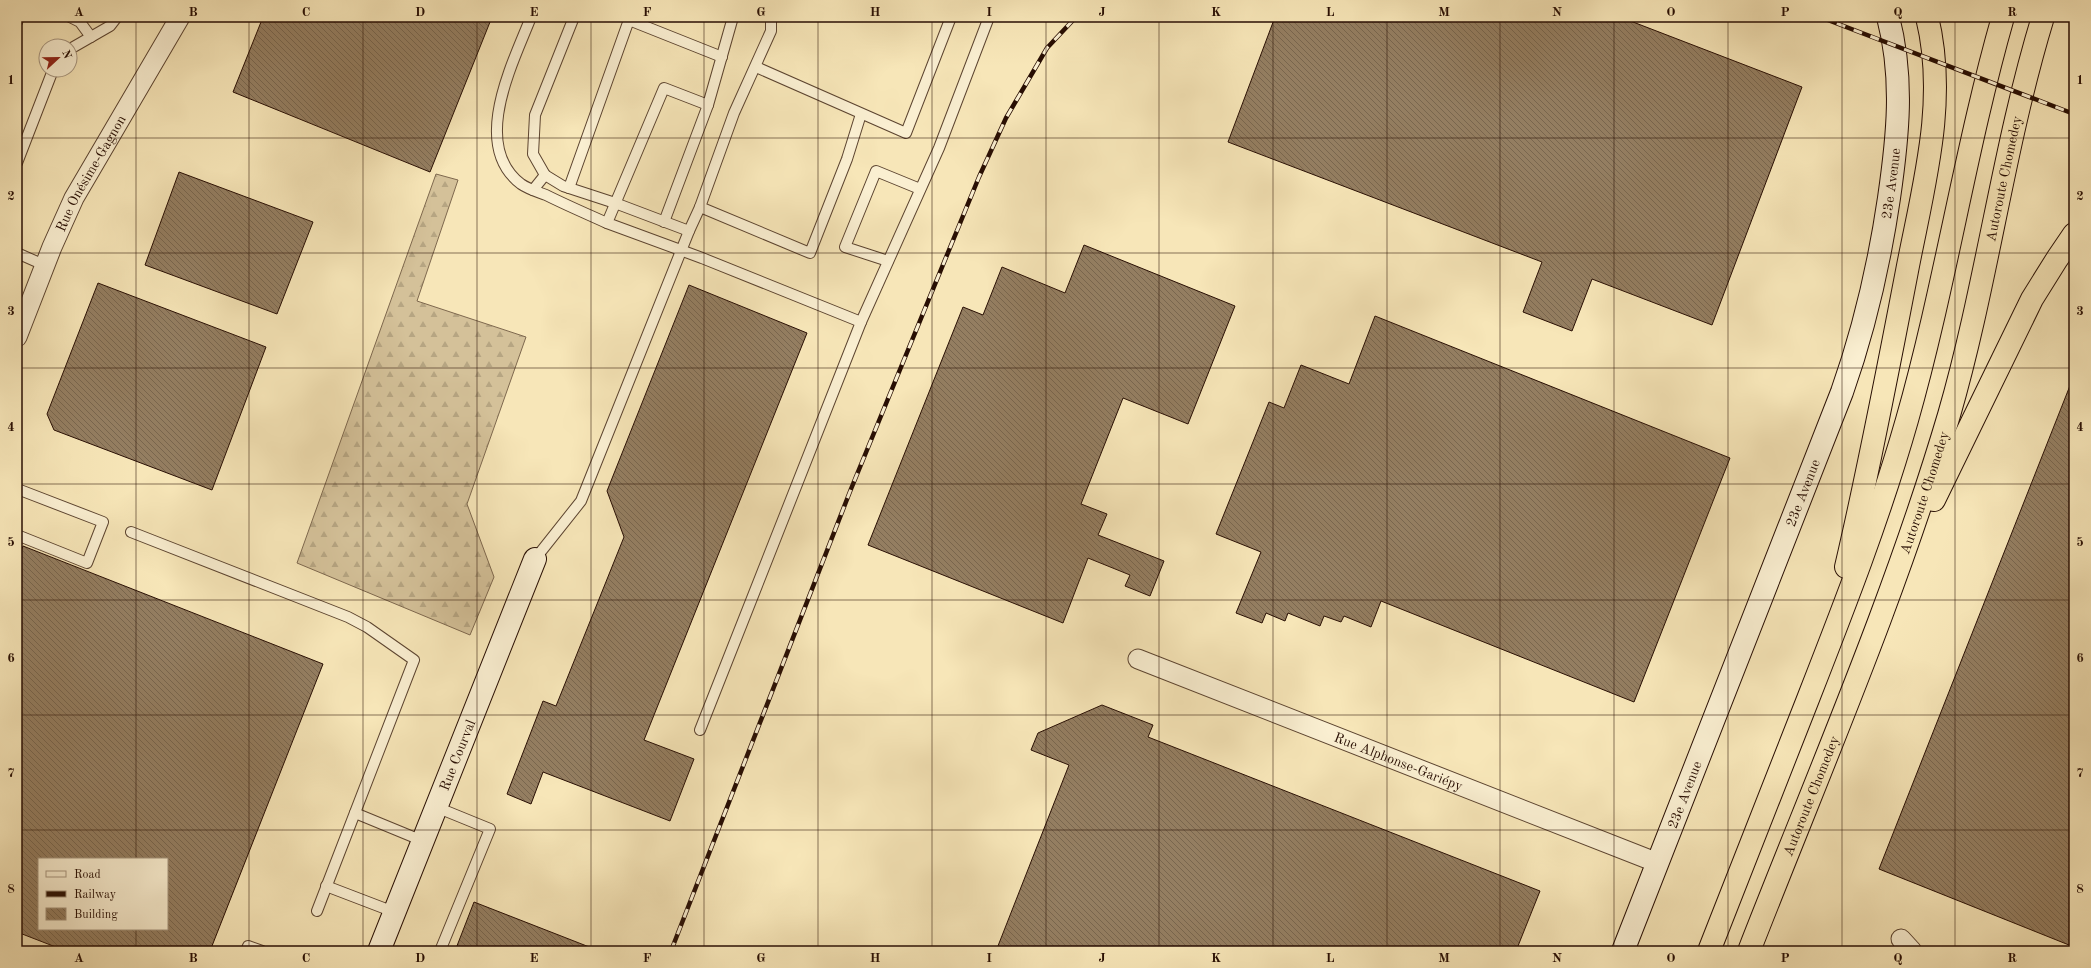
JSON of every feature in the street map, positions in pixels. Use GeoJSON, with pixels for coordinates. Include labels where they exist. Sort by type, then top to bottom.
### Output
{"type":"FeatureCollection","features":[{"type":"Feature","properties":{"kind":"highway"},"geometry":{"type":"LineString","coordinates":[[1826,654],[1885,386],[1932,137],[1936,80],[1934,50],[1927,17]]}},
{"type":"Feature","properties":{"kind":"highway"},"geometry":{"type":"LineString","coordinates":[[1709,951],[1826,654],[1869,537],[1907,421],[1942,284],[1978,107],[2003,17]]}},
{"type":"Feature","properties":{"kind":"highway","name":"Autoroute Chomedey"},"geometry":{"type":"LineString","coordinates":[[1749,951],[1890,591],[1925,494],[1960,374],[1978,299],[2012,137],[2043,17]]}},
{"type":"Feature","properties":{"kind":"highway"},"geometry":{"type":"LineString","coordinates":[[1890,591],[2032,300],[2056,259],[2074,234]]}},
{"type":"Feature","properties":{"kind":"street","name":"Rue Onésime-Gagnon"},"geometry":{"type":"LineString","coordinates":[[17,337],[44,265],[80,186],[180,17]]}},
{"type":"Feature","properties":{"kind":"street","name":"23e Avenue"},"geometry":{"type":"LineString","coordinates":[[1623,951],[1842,392],[1869,308],[1886,216],[1898,125],[1898,76],[1895,45],[1888,17]]}},
{"type":"Feature","properties":{"kind":"street","name":"Rue Courval"},"geometry":{"type":"LineString","coordinates":[[379,951],[535,559]]}},
{"type":"Feature","properties":{"kind":"street","name":"Rue Alphonse-Gariépy"},"geometry":{"type":"LineString","coordinates":[[1138,659],[1658,864]]}},
{"type":"Feature","properties":{"kind":"lane"},"geometry":{"type":"LineString","coordinates":[[17,22],[19,17]]}},
{"type":"Feature","properties":{"kind":"lane"},"geometry":{"type":"LineString","coordinates":[[70,17],[80,22],[91,37]]}},
{"type":"Feature","properties":{"kind":"lane"},"geometry":{"type":"LineString","coordinates":[[78,44],[110,26],[117,17]]}},
{"type":"Feature","properties":{"kind":"lane"},"geometry":{"type":"LineString","coordinates":[[531,17],[501,93],[496,121],[499,149],[506,169],[522,184],[607,223],[681,250],[861,322]]}},
{"type":"Feature","properties":{"kind":"lane"},"geometry":{"type":"LineString","coordinates":[[574,17],[535,115],[533,154],[545,174],[569,188],[615,203],[689,231]]}},
{"type":"Feature","properties":{"kind":"lane"},"geometry":{"type":"LineString","coordinates":[[664,222],[708,105],[733,17]]}},
{"type":"Feature","properties":{"kind":"lane"},"geometry":{"type":"LineString","coordinates":[[535,559],[581,501],[681,250],[700,207],[734,112],[756,67],[771,31],[771,17]]}},
{"type":"Feature","properties":{"kind":"lane"},"geometry":{"type":"LineString","coordinates":[[756,67],[906,133],[951,17]]}},
{"type":"Feature","properties":{"kind":"lane"},"geometry":{"type":"LineString","coordinates":[[700,730],[861,322],[939,148],[989,17]]}},
{"type":"Feature","properties":{"kind":"lane"},"geometry":{"type":"LineString","coordinates":[[569,188],[630,18],[722,57]]}},
{"type":"Feature","properties":{"kind":"lane"},"geometry":{"type":"LineString","coordinates":[[17,163],[50,78]]}},
{"type":"Feature","properties":{"kind":"lane"},"geometry":{"type":"LineString","coordinates":[[607,223],[664,88],[708,105]]}},
{"type":"Feature","properties":{"kind":"lane"},"geometry":{"type":"LineString","coordinates":[[700,207],[810,252],[847,160],[861,114]]}},
{"type":"Feature","properties":{"kind":"lane"},"geometry":{"type":"LineString","coordinates":[[888,261],[845,247],[876,171],[920,189]]}},
{"type":"Feature","properties":{"kind":"lane"},"geometry":{"type":"LineString","coordinates":[[533,190],[545,174]]}},
{"type":"Feature","properties":{"kind":"lane"},"geometry":{"type":"LineString","coordinates":[[17,254],[44,265]]}},
{"type":"Feature","properties":{"kind":"lane"},"geometry":{"type":"LineString","coordinates":[[17,535],[87,563],[103,522],[18,492]]}},
{"type":"Feature","properties":{"kind":"lane"},"geometry":{"type":"LineString","coordinates":[[131,532],[348,617],[367,627],[414,660],[316,911]]}},
{"type":"Feature","properties":{"kind":"lane"},"geometry":{"type":"LineString","coordinates":[[436,807],[490,829],[440,951]]}},
{"type":"Feature","properties":{"kind":"lane"},"geometry":{"type":"LineString","coordinates":[[355,813],[423,841]]}},
{"type":"Feature","properties":{"kind":"lane"},"geometry":{"type":"LineString","coordinates":[[326,886],[394,912]]}},
{"type":"Feature","properties":{"kind":"lane"},"geometry":{"type":"LineString","coordinates":[[246,951],[248,946],[262,951]]}},
{"type":"Feature","properties":{"kind":"green space"},"geometry":{"type":"Polygon","coordinates":[[[436,174],[458,180],[417,301],[526,337],[467,504],[494,577],[470,635],[297,563],[436,174]]]}},
{"type":"Feature","properties":{"kind":"building"},"geometry":{"type":"Polygon","coordinates":[[[263,17],[492,17],[430,172],[233,92],[263,17]]]}},
{"type":"Feature","properties":{"kind":"building"},"geometry":{"type":"Polygon","coordinates":[[[1275,17],[1620,17],[1802,87],[1712,325],[1592,279],[1572,331],[1523,312],[1542,262],[1228,142],[1275,17]]]}},
{"type":"Feature","properties":{"kind":"building"},"geometry":{"type":"Polygon","coordinates":[[[179,172],[313,222],[277,314],[145,265],[179,172]]]}},
{"type":"Feature","properties":{"kind":"building"},"geometry":{"type":"Polygon","coordinates":[[[1084,245],[1235,306],[1188,424],[1123,398],[1081,504],[1107,514],[1098,535],[1164,561],[1150,596],[1125,586],[1130,575],[1088,558],[1063,623],[868,545],[963,307],[983,315],[1002,267],[1065,293],[1084,245]]]}},
{"type":"Feature","properties":{"kind":"building"},"geometry":{"type":"Polygon","coordinates":[[[98,283],[266,347],[212,490],[54,430],[47,414],[98,283]]]}},
{"type":"Feature","properties":{"kind":"building"},"geometry":{"type":"Polygon","coordinates":[[[689,285],[807,333],[644,740],[694,759],[670,821],[543,772],[531,804],[507,794],[543,701],[556,706],[624,537],[607,491],[689,285]]]}},
{"type":"Feature","properties":{"kind":"building"},"geometry":{"type":"Polygon","coordinates":[[[1375,316],[1730,458],[1634,702],[1381,601],[1371,627],[1344,616],[1341,622],[1324,616],[1320,626],[1288,613],[1285,621],[1266,613],[1262,623],[1236,613],[1261,552],[1216,534],[1269,402],[1284,408],[1301,365],[1349,384],[1375,316]]]}},
{"type":"Feature","properties":{"kind":"building"},"geometry":{"type":"Polygon","coordinates":[[[2074,378],[2074,947],[1879,869],[2074,378]]]}},
{"type":"Feature","properties":{"kind":"building"},"geometry":{"type":"Polygon","coordinates":[[[23,546],[323,664],[210,951],[66,951],[17,932],[17,562],[23,546]]]}},
{"type":"Feature","properties":{"kind":"building"},"geometry":{"type":"Polygon","coordinates":[[[1102,705],[1153,725],[1148,737],[1540,891],[1516,951],[996,951],[1069,765],[1031,750],[1038,733],[1102,705]]]}},
{"type":"Feature","properties":{"kind":"building"},"geometry":{"type":"Polygon","coordinates":[[[474,902],[597,950],[597,951],[455,951],[474,902]]]}},
{"type":"Feature","properties":{"kind":"railway"},"geometry":{"type":"LineString","coordinates":[[671,951],[851,489],[979,177],[1006,118],[1047,48],[1076,17]]}},
{"type":"Feature","properties":{"kind":"railway"},"geometry":{"type":"LineString","coordinates":[[1820,17],[2074,114]]}}]}
